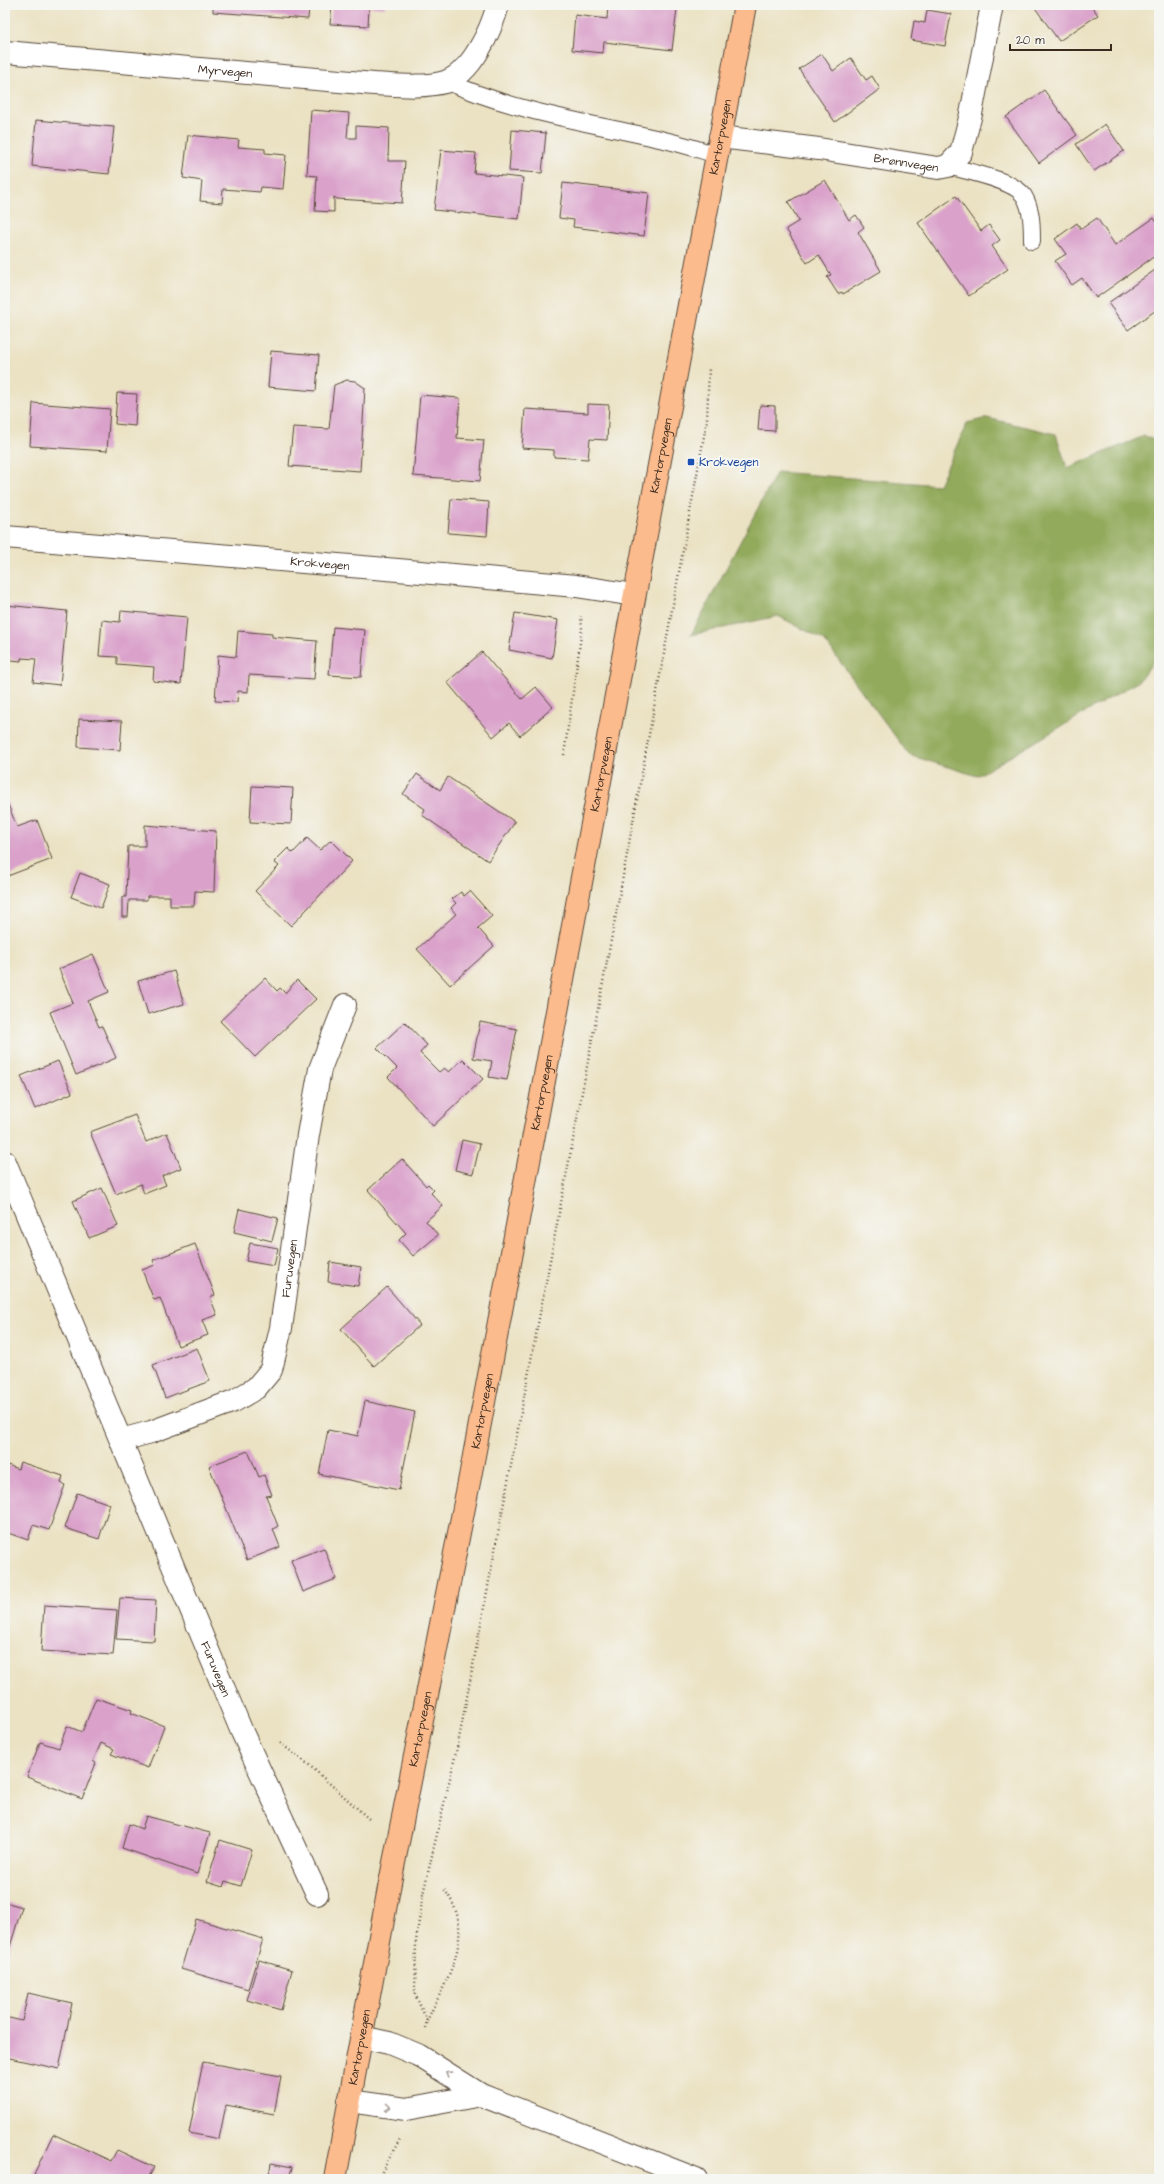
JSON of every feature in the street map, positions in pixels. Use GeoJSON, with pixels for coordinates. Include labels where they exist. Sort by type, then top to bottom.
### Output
{"type":"FeatureCollection","features":[{"type":"Feature","properties":{"kind":"main road","name":"Kårtorpvegen"},"geometry":{"type":"LineString","coordinates":[[335,2179],[361,2037],[472,1469],[745,5]]}},
{"type":"Feature","properties":{"kind":"street"},"geometry":{"type":"LineString","coordinates":[[446,81],[460,72],[472,60],[492,24],[498,5]]}},
{"type":"Feature","properties":{"kind":"street","name":"Brønnvegen"},"geometry":{"type":"LineString","coordinates":[[719,146],[819,149],[938,168],[948,166],[961,152],[971,114],[992,5]]}},
{"type":"Feature","properties":{"kind":"street","name":"Myrvegen"},"geometry":{"type":"LineString","coordinates":[[5,52],[374,84],[428,85],[446,81]]}},
{"type":"Feature","properties":{"kind":"street","name":"Krokvegen"},"geometry":{"type":"LineString","coordinates":[[5,537],[576,586],[634,595]]}},
{"type":"Feature","properties":{"kind":"street","name":"Furuvegen"},"geometry":{"type":"LineString","coordinates":[[121,1440],[151,1432],[234,1401],[256,1388],[271,1370],[281,1328],[308,1135],[320,1069],[345,1005]]}},
{"type":"Feature","properties":{"kind":"street","name":"Furuvegen"},"geometry":{"type":"LineString","coordinates":[[5,1162],[242,1732],[317,1894]]}},
{"type":"Feature","properties":{"kind":"street"},"geometry":{"type":"LineString","coordinates":[[361,2037],[389,2043],[418,2055],[481,2096],[696,2179]]}},
{"type":"Feature","properties":{"kind":"street"},"geometry":{"type":"LineString","coordinates":[[349,2101],[406,2109],[481,2096]]}},
{"type":"Feature","properties":{"kind":"lane"},"geometry":{"type":"LineString","coordinates":[[446,81],[472,92],[542,113],[666,140],[719,146]]}},
{"type":"Feature","properties":{"kind":"lane"},"geometry":{"type":"LineString","coordinates":[[948,166],[992,179],[1020,192],[1028,204],[1032,241]]}},
{"type":"Feature","properties":{"kind":"path"},"geometry":{"type":"LineString","coordinates":[[427,2021],[415,1994],[416,1941],[423,1894],[458,1744],[616,914],[707,420],[709,365]]}},
{"type":"Feature","properties":{"kind":"path"},"geometry":{"type":"LineString","coordinates":[[564,755],[582,629],[582,617],[577,611]]}},
{"type":"Feature","properties":{"kind":"path"},"geometry":{"type":"LineString","coordinates":[[242,1732],[254,1732],[267,1736],[287,1746],[368,1819]]}},
{"type":"Feature","properties":{"kind":"path"},"geometry":{"type":"LineString","coordinates":[[423,2032],[457,1956],[461,1941],[455,1908],[443,1888]]}},
{"type":"Feature","properties":{"kind":"path"},"geometry":{"type":"LineString","coordinates":[[378,2179],[400,2137],[402,2130]]}},
{"type":"Feature","properties":{"kind":"green space"},"geometry":{"type":"Polygon","coordinates":[[[987,418],[1056,434],[1067,468],[1144,436],[1159,442],[1159,654],[1139,681],[977,776],[909,755],[824,640],[778,616],[691,635],[777,472],[939,485],[967,423],[987,418]]]}},
{"type":"Feature","properties":{"kind":"building"},"geometry":{"type":"Polygon","coordinates":[[[213,5],[309,5],[308,19],[213,12],[213,5]]]}},
{"type":"Feature","properties":{"kind":"building"},"geometry":{"type":"Polygon","coordinates":[[[332,5],[385,5],[385,8],[369,7],[368,26],[330,24],[332,5]]]}},
{"type":"Feature","properties":{"kind":"building"},"geometry":{"type":"Polygon","coordinates":[[[608,5],[641,5],[677,9],[672,50],[604,42],[603,53],[572,50],[575,15],[607,19],[608,5]]]}},
{"type":"Feature","properties":{"kind":"building"},"geometry":{"type":"Polygon","coordinates":[[[1033,5],[1091,5],[1098,15],[1059,41],[1033,5]]]}},
{"type":"Feature","properties":{"kind":"building"},"geometry":{"type":"Polygon","coordinates":[[[927,10],[951,14],[945,46],[911,40],[914,21],[925,23],[927,10]]]}},
{"type":"Feature","properties":{"kind":"building"},"geometry":{"type":"Polygon","coordinates":[[[822,54],[833,71],[851,58],[866,80],[872,76],[880,89],[835,122],[799,69],[822,54]]]}},
{"type":"Feature","properties":{"kind":"building"},"geometry":{"type":"Polygon","coordinates":[[[1044,90],[1077,135],[1039,163],[1006,117],[1044,90]]]}},
{"type":"Feature","properties":{"kind":"building"},"geometry":{"type":"Polygon","coordinates":[[[311,110],[349,113],[347,138],[356,138],[356,126],[389,128],[388,161],[405,161],[402,203],[337,199],[334,197],[334,212],[315,211],[317,176],[307,175],[311,110]]]}},
{"type":"Feature","properties":{"kind":"building"},"geometry":{"type":"Polygon","coordinates":[[[36,120],[114,127],[109,174],[32,166],[36,120]]]}},
{"type":"Feature","properties":{"kind":"building"},"geometry":{"type":"Polygon","coordinates":[[[1105,124],[1124,151],[1094,171],[1076,144],[1105,124]]]}},
{"type":"Feature","properties":{"kind":"building"},"geometry":{"type":"Polygon","coordinates":[[[512,130],[546,133],[542,173],[509,171],[512,130]]]}},
{"type":"Feature","properties":{"kind":"building"},"geometry":{"type":"Polygon","coordinates":[[[188,135],[239,140],[238,147],[265,149],[265,153],[286,155],[283,189],[261,187],[260,192],[223,189],[222,203],[200,201],[202,181],[183,178],[188,135]]]}},
{"type":"Feature","properties":{"kind":"building"},"geometry":{"type":"Polygon","coordinates":[[[441,150],[476,153],[474,173],[523,178],[519,219],[434,210],[441,150]]]}},
{"type":"Feature","properties":{"kind":"building"},"geometry":{"type":"Polygon","coordinates":[[[825,180],[849,220],[856,215],[864,227],[858,232],[881,271],[843,294],[842,292],[838,294],[827,277],[831,275],[819,255],[807,263],[786,229],[799,221],[788,202],[825,180]]]}},
{"type":"Feature","properties":{"kind":"building"},"geometry":{"type":"Polygon","coordinates":[[[563,183],[649,193],[644,236],[573,227],[574,220],[559,218],[563,183]]]}},
{"type":"Feature","properties":{"kind":"building"},"geometry":{"type":"Polygon","coordinates":[[[956,196],[981,231],[989,225],[1000,240],[992,246],[1008,269],[969,296],[918,223],[956,196]]]}},
{"type":"Feature","properties":{"kind":"building"},"geometry":{"type":"Polygon","coordinates":[[[1097,218],[1115,245],[1154,218],[1159,226],[1159,253],[1096,298],[1082,278],[1072,285],[1055,261],[1066,254],[1055,239],[1077,223],[1081,229],[1097,218]]]}},
{"type":"Feature","properties":{"kind":"building"},"geometry":{"type":"Polygon","coordinates":[[[1155,270],[1159,276],[1159,291],[1154,295],[1159,302],[1159,308],[1128,330],[1108,303],[1155,270]]]}},
{"type":"Feature","properties":{"kind":"building"},"geometry":{"type":"Polygon","coordinates":[[[271,351],[319,355],[316,391],[268,387],[271,351]]]}},
{"type":"Feature","properties":{"kind":"building"},"geometry":{"type":"Polygon","coordinates":[[[347,380],[355,381],[365,388],[360,471],[289,466],[293,427],[329,429],[334,385],[347,380]]]}},
{"type":"Feature","properties":{"kind":"building"},"geometry":{"type":"Polygon","coordinates":[[[117,393],[137,394],[135,426],[115,424],[117,393]]]}},
{"type":"Feature","properties":{"kind":"building"},"geometry":{"type":"Polygon","coordinates":[[[420,395],[460,398],[457,438],[484,440],[480,481],[413,476],[420,395]]]}},
{"type":"Feature","properties":{"kind":"building"},"geometry":{"type":"Polygon","coordinates":[[[33,403],[110,409],[107,451],[30,446],[33,403]]]}},
{"type":"Feature","properties":{"kind":"building"},"geometry":{"type":"Polygon","coordinates":[[[588,404],[609,405],[607,440],[590,439],[588,459],[554,457],[554,450],[522,448],[525,409],[588,413],[588,404]]]}},
{"type":"Feature","properties":{"kind":"building"},"geometry":{"type":"Polygon","coordinates":[[[760,405],[775,406],[775,431],[758,430],[760,405]]]}},
{"type":"Feature","properties":{"kind":"building"},"geometry":{"type":"Polygon","coordinates":[[[451,499],[489,502],[487,536],[448,533],[451,499]]]}},
{"type":"Feature","properties":{"kind":"building"},"geometry":{"type":"Polygon","coordinates":[[[5,605],[67,611],[60,685],[33,682],[36,659],[21,658],[21,661],[11,660],[11,657],[5,657],[5,605]]]}},
{"type":"Feature","properties":{"kind":"building"},"geometry":{"type":"Polygon","coordinates":[[[121,611],[187,617],[181,684],[153,681],[154,667],[117,664],[117,657],[99,656],[102,620],[120,622],[121,611]]]}},
{"type":"Feature","properties":{"kind":"building"},"geometry":{"type":"Polygon","coordinates":[[[515,613],[558,620],[552,658],[509,650],[515,613]]]}},
{"type":"Feature","properties":{"kind":"building"},"geometry":{"type":"Polygon","coordinates":[[[333,627],[365,630],[361,677],[329,675],[333,627]]]}},
{"type":"Feature","properties":{"kind":"building"},"geometry":{"type":"Polygon","coordinates":[[[238,631],[272,634],[272,637],[317,641],[314,679],[249,675],[248,692],[238,691],[237,702],[215,701],[218,655],[236,657],[238,631]]]}},
{"type":"Feature","properties":{"kind":"building"},"geometry":{"type":"Polygon","coordinates":[[[482,652],[522,699],[536,687],[553,707],[520,736],[509,723],[493,737],[447,682],[482,652]]]}},
{"type":"Feature","properties":{"kind":"building"},"geometry":{"type":"Polygon","coordinates":[[[79,719],[122,721],[120,750],[78,747],[79,719]]]}},
{"type":"Feature","properties":{"kind":"building"},"geometry":{"type":"Polygon","coordinates":[[[417,774],[440,790],[448,777],[515,822],[488,861],[422,815],[425,809],[403,794],[417,774]]]}},
{"type":"Feature","properties":{"kind":"building"},"geometry":{"type":"Polygon","coordinates":[[[252,786],[293,788],[291,824],[250,822],[252,786]]]}},
{"type":"Feature","properties":{"kind":"building"},"geometry":{"type":"Polygon","coordinates":[[[5,797],[17,827],[37,820],[52,859],[5,877],[5,797]]]}},
{"type":"Feature","properties":{"kind":"building"},"geometry":{"type":"Polygon","coordinates":[[[145,825],[216,831],[214,892],[195,891],[194,906],[170,906],[170,896],[147,896],[147,900],[129,900],[128,917],[122,917],[122,897],[126,897],[128,846],[145,846],[145,825]]]}},
{"type":"Feature","properties":{"kind":"building"},"geometry":{"type":"Polygon","coordinates":[[[307,838],[320,850],[331,840],[352,861],[291,926],[255,891],[279,866],[274,862],[288,848],[293,853],[307,838]]]}},
{"type":"Feature","properties":{"kind":"building"},"geometry":{"type":"Polygon","coordinates":[[[80,873],[110,884],[101,908],[71,897],[80,873]]]}},
{"type":"Feature","properties":{"kind":"building"},"geometry":{"type":"Polygon","coordinates":[[[470,891],[492,916],[478,928],[494,946],[450,985],[417,949],[456,914],[451,908],[456,903],[452,899],[461,892],[464,896],[470,891]]]}},
{"type":"Feature","properties":{"kind":"building"},"geometry":{"type":"Polygon","coordinates":[[[93,954],[109,992],[88,1001],[99,1027],[102,1026],[116,1058],[76,1075],[50,1012],[73,1003],[59,969],[93,954]]]}},
{"type":"Feature","properties":{"kind":"building"},"geometry":{"type":"Polygon","coordinates":[[[174,971],[184,1004],[148,1014],[138,981],[174,971]]]}},
{"type":"Feature","properties":{"kind":"building"},"geometry":{"type":"Polygon","coordinates":[[[265,978],[277,991],[280,988],[285,993],[297,980],[316,999],[255,1057],[220,1021],[265,978]]]}},
{"type":"Feature","properties":{"kind":"building"},"geometry":{"type":"Polygon","coordinates":[[[405,1022],[427,1045],[420,1053],[439,1072],[444,1068],[449,1072],[463,1059],[483,1079],[433,1126],[388,1077],[397,1068],[377,1048],[405,1022]]]}},
{"type":"Feature","properties":{"kind":"building"},"geometry":{"type":"Polygon","coordinates":[[[480,1022],[517,1029],[507,1080],[489,1077],[492,1061],[473,1058],[480,1022]]]}},
{"type":"Feature","properties":{"kind":"building"},"geometry":{"type":"Polygon","coordinates":[[[58,1061],[72,1093],[35,1109],[21,1076],[58,1061]]]}},
{"type":"Feature","properties":{"kind":"building"},"geometry":{"type":"Polygon","coordinates":[[[135,1115],[146,1142],[167,1133],[181,1168],[162,1176],[166,1185],[144,1194],[141,1184],[116,1194],[90,1132],[135,1115]]]}},
{"type":"Feature","properties":{"kind":"building"},"geometry":{"type":"Polygon","coordinates":[[[462,1140],[480,1144],[473,1174],[455,1170],[462,1140]]]}},
{"type":"Feature","properties":{"kind":"building"},"geometry":{"type":"Polygon","coordinates":[[[402,1159],[426,1186],[428,1184],[434,1190],[431,1193],[443,1206],[426,1221],[438,1235],[413,1256],[399,1240],[406,1233],[368,1190],[402,1159]]]}},
{"type":"Feature","properties":{"kind":"building"},"geometry":{"type":"Polygon","coordinates":[[[102,1188],[118,1226],[89,1238],[73,1201],[102,1188]]]}},
{"type":"Feature","properties":{"kind":"building"},"geometry":{"type":"Polygon","coordinates":[[[239,1209],[278,1218],[272,1241],[234,1232],[239,1209]]]}},
{"type":"Feature","properties":{"kind":"building"},"geometry":{"type":"Polygon","coordinates":[[[250,1243],[278,1248],[274,1266],[246,1261],[250,1243]]]}},
{"type":"Feature","properties":{"kind":"building"},"geometry":{"type":"Polygon","coordinates":[[[195,1244],[215,1295],[210,1297],[217,1315],[202,1320],[208,1335],[178,1346],[160,1298],[154,1300],[142,1270],[155,1265],[153,1260],[195,1244]]]}},
{"type":"Feature","properties":{"kind":"building"},"geometry":{"type":"Polygon","coordinates":[[[330,1262],[361,1267],[358,1286],[328,1282],[330,1262]]]}},
{"type":"Feature","properties":{"kind":"building"},"geometry":{"type":"Polygon","coordinates":[[[387,1287],[420,1325],[374,1366],[341,1329],[387,1287]]]}},
{"type":"Feature","properties":{"kind":"building"},"geometry":{"type":"Polygon","coordinates":[[[197,1348],[210,1381],[165,1398],[153,1365],[197,1348]]]}},
{"type":"Feature","properties":{"kind":"building"},"geometry":{"type":"Polygon","coordinates":[[[365,1401],[415,1412],[399,1490],[319,1474],[328,1430],[358,1436],[365,1401]]]}},
{"type":"Feature","properties":{"kind":"building"},"geometry":{"type":"Polygon","coordinates":[[[248,1451],[259,1477],[264,1475],[272,1495],[266,1496],[278,1526],[273,1529],[280,1547],[247,1560],[209,1466],[248,1451]]]}},
{"type":"Feature","properties":{"kind":"building"},"geometry":{"type":"Polygon","coordinates":[[[20,1462],[63,1476],[61,1483],[65,1485],[49,1530],[33,1525],[28,1540],[5,1532],[5,1464],[18,1469],[20,1462]]]}},
{"type":"Feature","properties":{"kind":"building"},"geometry":{"type":"Polygon","coordinates":[[[77,1493],[110,1504],[99,1539],[65,1528],[77,1493]]]}},
{"type":"Feature","properties":{"kind":"building"},"geometry":{"type":"Polygon","coordinates":[[[324,1548],[336,1579],[303,1592],[291,1560],[324,1548]]]}},
{"type":"Feature","properties":{"kind":"building"},"geometry":{"type":"Polygon","coordinates":[[[120,1598],[156,1600],[154,1641],[116,1639],[120,1598]]]}},
{"type":"Feature","properties":{"kind":"building"},"geometry":{"type":"Polygon","coordinates":[[[44,1605],[117,1610],[113,1655],[41,1651],[44,1605]]]}},
{"type":"Feature","properties":{"kind":"building"},"geometry":{"type":"Polygon","coordinates":[[[96,1698],[132,1710],[131,1713],[164,1726],[148,1768],[111,1754],[114,1749],[101,1743],[93,1761],[96,1763],[82,1799],[27,1777],[40,1742],[59,1748],[67,1726],[82,1732],[96,1698]]]}},
{"type":"Feature","properties":{"kind":"building"},"geometry":{"type":"Polygon","coordinates":[[[146,1816],[210,1833],[197,1874],[122,1848],[129,1824],[142,1829],[146,1816]]]}},
{"type":"Feature","properties":{"kind":"building"},"geometry":{"type":"Polygon","coordinates":[[[220,1840],[252,1850],[241,1886],[225,1881],[223,1887],[207,1882],[220,1840]]]}},
{"type":"Feature","properties":{"kind":"building"},"geometry":{"type":"Polygon","coordinates":[[[5,1902],[22,1907],[5,1963],[5,1902]]]}},
{"type":"Feature","properties":{"kind":"building"},"geometry":{"type":"Polygon","coordinates":[[[196,1919],[263,1939],[248,1989],[181,1969],[196,1919]]]}},
{"type":"Feature","properties":{"kind":"building"},"geometry":{"type":"Polygon","coordinates":[[[259,1960],[292,1970],[281,2010],[247,2000],[259,1960]]]}},
{"type":"Feature","properties":{"kind":"building"},"geometry":{"type":"Polygon","coordinates":[[[28,1993],[72,2003],[59,2069],[5,2057],[5,2017],[22,2021],[28,1993]]]}},
{"type":"Feature","properties":{"kind":"building"},"geometry":{"type":"Polygon","coordinates":[[[203,2062],[281,2076],[274,2114],[226,2105],[219,2139],[189,2133],[203,2062]]]}},
{"type":"Feature","properties":{"kind":"building"},"geometry":{"type":"Polygon","coordinates":[[[53,2134],[111,2161],[117,2150],[154,2167],[148,2179],[44,2179],[34,2174],[53,2134]]]}},
{"type":"Feature","properties":{"kind":"building"},"geometry":{"type":"Polygon","coordinates":[[[271,2163],[292,2167],[289,2179],[265,2179],[266,2174],[269,2175],[271,2163]]]}},
{"type":"Feature","properties":{"kind":"place","name":"Krokvegen"},"geometry":{"type":"Point","coordinates":[691,462]}}]}
